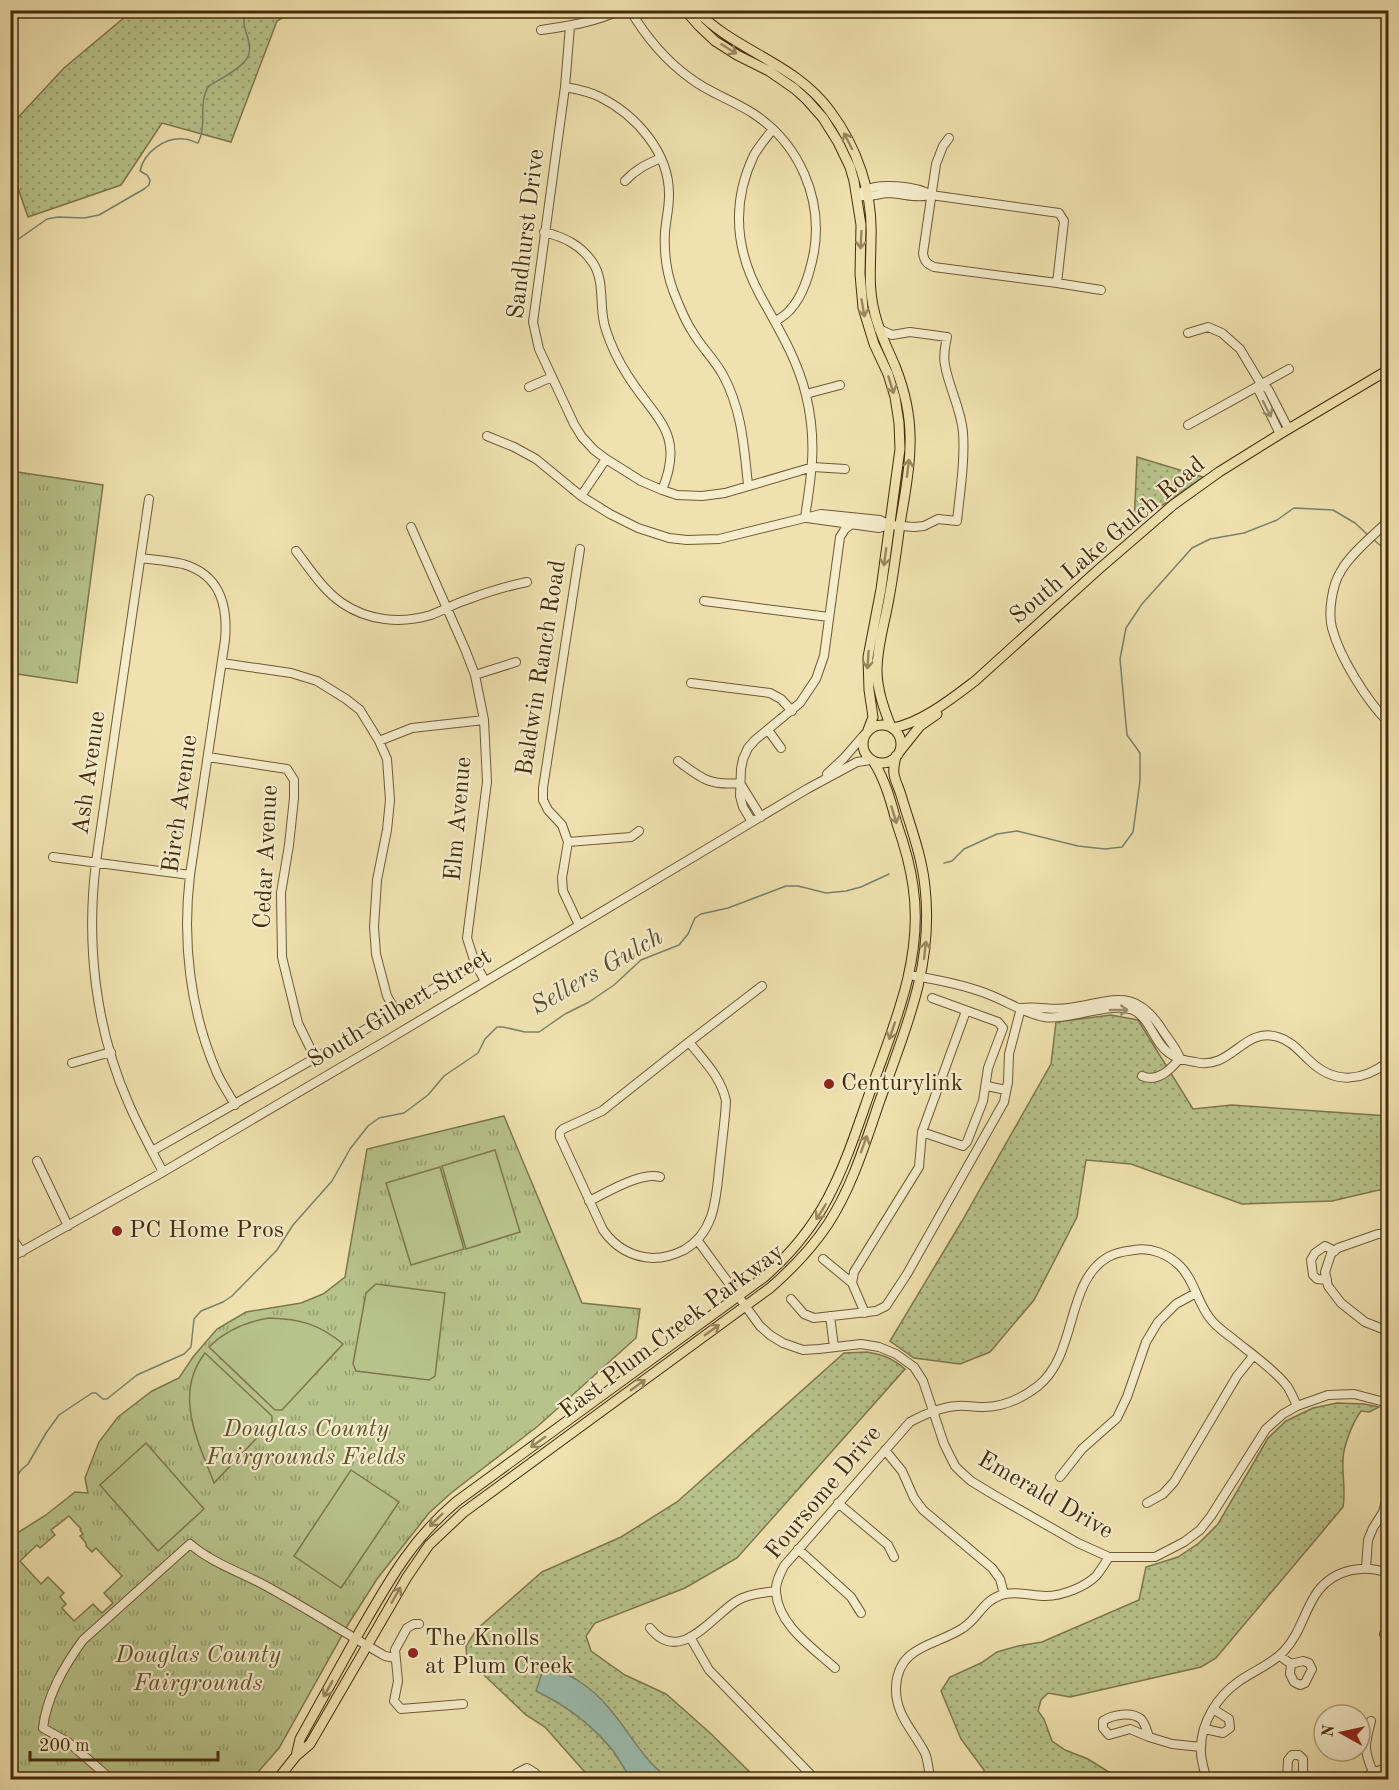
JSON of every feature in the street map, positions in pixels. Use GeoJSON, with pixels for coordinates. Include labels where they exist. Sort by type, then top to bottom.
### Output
{"type":"FeatureCollection","features":[{"type":"Feature","properties":{"kind":"main road"},"geometry":{"type":"LineString","coordinates":[[686,10],[715,41],[776,76],[807,100],[823,118],[838,142],[850,167],[858,195],[861,225],[861,292],[869,331],[888,374],[895,397],[899,423],[900,449],[895,526],[892,585],[877,670],[882,703],[900,740],[897,754],[885,762],[872,760],[863,749],[866,733],[873,717],[868,657],[881,589],[895,526],[909,462],[910,428],[900,379],[874,312],[870,285],[871,221],[867,193],[852,148],[824,103],[790,73],[721,33],[696,10]]}},
{"type":"Feature","properties":{"kind":"main road"},"geometry":{"type":"LineString","coordinates":[[869,331],[880,342],[885,343]]}},
{"type":"Feature","properties":{"kind":"main road","name":"South Lake Gulch Road"},"geometry":{"type":"LineString","coordinates":[[892,727],[911,723],[953,698],[975,681],[1099,569],[1173,506],[1220,472],[1284,431],[1389,370]]}},
{"type":"Feature","properties":{"kind":"main road"},"geometry":{"type":"LineString","coordinates":[[880,644],[877,636],[884,602],[881,589]]}},
{"type":"Feature","properties":{"kind":"main road","name":"South Lake Gulch Road"},"geometry":{"type":"LineString","coordinates":[[897,754],[920,726],[953,698]]}},
{"type":"Feature","properties":{"kind":"main road"},"geometry":{"type":"LineString","coordinates":[[866,733],[879,724],[892,727]]}},
{"type":"Feature","properties":{"kind":"main road","name":"East Plum Creek Parkway"},"geometry":{"type":"LineString","coordinates":[[277,1779],[296,1756],[310,1744],[418,1560],[452,1521],[776,1283],[803,1257],[828,1224],[843,1198],[879,1104],[913,1007],[921,977],[926,939],[925,885],[916,842],[894,776],[897,754]]}},
{"type":"Feature","properties":{"kind":"main road","name":"East Plum Creek Parkway"},"geometry":{"type":"LineString","coordinates":[[296,1756],[300,1738],[400,1563],[444,1512],[738,1297],[784,1259],[811,1228],[828,1200],[839,1178],[902,1003],[909,975],[914,938],[913,887],[904,845],[880,773],[872,760]]}},
{"type":"Feature","properties":{"kind":"street"},"geometry":{"type":"LineString","coordinates":[[541,30],[570,26],[608,16],[621,10]]}},
{"type":"Feature","properties":{"kind":"street"},"geometry":{"type":"LineString","coordinates":[[630,10],[658,51],[672,64],[705,89],[753,114],[773,129],[800,162],[813,198],[816,230],[812,265],[803,291],[790,311],[776,321]]}},
{"type":"Feature","properties":{"kind":"street","name":"Sandhurst Drive"},"geometry":{"type":"LineString","coordinates":[[570,26],[565,87],[533,322],[539,350],[578,430],[594,450],[606,459],[632,475],[677,495],[715,495],[813,467],[845,469]]}},
{"type":"Feature","properties":{"kind":"street"},"geometry":{"type":"LineString","coordinates":[[565,87],[585,91],[615,105],[647,135],[661,158],[666,170],[669,193],[665,230],[667,270],[673,290],[691,330],[723,374],[734,398],[741,425],[748,485]]}},
{"type":"Feature","properties":{"kind":"street"},"geometry":{"type":"LineString","coordinates":[[773,129],[755,153],[745,180],[739,206],[738,225],[745,263],[793,355],[806,394],[814,438],[813,467],[805,517]]}},
{"type":"Feature","properties":{"kind":"street"},"geometry":{"type":"LineString","coordinates":[[949,138],[936,164],[922,253],[928,265],[1101,290]]}},
{"type":"Feature","properties":{"kind":"street"},"geometry":{"type":"LineString","coordinates":[[626,181],[642,166],[661,158]]}},
{"type":"Feature","properties":{"kind":"street"},"geometry":{"type":"LineString","coordinates":[[858,195],[867,193],[920,197],[931,195],[1059,213],[1064,221],[1057,282]]}},
{"type":"Feature","properties":{"kind":"street"},"geometry":{"type":"LineString","coordinates":[[544,232],[572,242],[594,265],[600,281],[605,328],[613,347],[627,376],[664,424],[670,441],[671,460],[662,490]]}},
{"type":"Feature","properties":{"kind":"street"},"geometry":{"type":"LineString","coordinates":[[1188,333],[1208,327],[1222,333],[1240,349],[1261,384],[1268,388],[1284,431]]}},
{"type":"Feature","properties":{"kind":"street"},"geometry":{"type":"LineString","coordinates":[[805,517],[879,528],[924,526],[938,519],[957,521],[963,460],[963,431],[945,366],[947,337],[910,332],[888,334],[879,329]]}},
{"type":"Feature","properties":{"kind":"street"},"geometry":{"type":"LineString","coordinates":[[885,343],[900,334]]}},
{"type":"Feature","properties":{"kind":"street"},"geometry":{"type":"LineString","coordinates":[[1188,425],[1289,369]]}},
{"type":"Feature","properties":{"kind":"street"},"geometry":{"type":"LineString","coordinates":[[529,387],[552,377]]}},
{"type":"Feature","properties":{"kind":"street"},"geometry":{"type":"LineString","coordinates":[[806,394],[840,385]]}},
{"type":"Feature","properties":{"kind":"street"},"geometry":{"type":"LineString","coordinates":[[487,436],[536,459],[581,496],[610,514],[661,536],[687,540],[719,539],[813,515],[827,514],[880,520],[895,526]]}},
{"type":"Feature","properties":{"kind":"street"},"geometry":{"type":"LineString","coordinates":[[581,496],[606,459]]}},
{"type":"Feature","properties":{"kind":"street","name":"Ash Avenue"},"geometry":{"type":"LineString","coordinates":[[149,499],[96,862],[92,942],[100,1012],[111,1052],[127,1100],[163,1172]]}},
{"type":"Feature","properties":{"kind":"street"},"geometry":{"type":"LineString","coordinates":[[1389,521],[1365,543],[1341,571],[1331,597],[1332,627],[1341,650],[1363,692],[1389,722]]}},
{"type":"Feature","properties":{"kind":"street"},"geometry":{"type":"LineString","coordinates":[[752,822],[741,802],[739,790],[741,769],[748,748],[792,711],[806,696],[816,679],[824,656],[838,546],[843,532],[852,524]]}},
{"type":"Feature","properties":{"kind":"street","name":"Elm Avenue"},"geometry":{"type":"LineString","coordinates":[[411,527],[475,675],[484,720],[487,782],[467,938],[475,963],[485,981]]}},
{"type":"Feature","properties":{"kind":"street","name":"Baldwin Ranch Road"},"geometry":{"type":"LineString","coordinates":[[568,842],[562,825],[543,801],[543,788],[580,549]]}},
{"type":"Feature","properties":{"kind":"street"},"geometry":{"type":"LineString","coordinates":[[296,551],[328,591],[342,603],[374,617],[404,620],[432,615],[496,589],[527,582]]}},
{"type":"Feature","properties":{"kind":"street","name":"Birch Avenue"},"geometry":{"type":"LineString","coordinates":[[141,558],[182,564],[199,572],[213,584],[225,608],[226,624],[222,663],[190,875],[187,928],[188,953],[196,1007],[204,1038],[218,1074],[235,1105]]}},
{"type":"Feature","properties":{"kind":"street"},"geometry":{"type":"LineString","coordinates":[[704,601],[829,617]]}},
{"type":"Feature","properties":{"kind":"street"},"geometry":{"type":"LineString","coordinates":[[475,675],[516,662]]}},
{"type":"Feature","properties":{"kind":"street"},"geometry":{"type":"LineString","coordinates":[[222,663],[291,673],[317,681],[360,710],[379,741],[387,759],[390,800],[387,830],[377,880],[376,954],[387,996],[396,1012]]}},
{"type":"Feature","properties":{"kind":"street"},"geometry":{"type":"LineString","coordinates":[[691,683],[770,693],[781,699],[792,711]]}},
{"type":"Feature","properties":{"kind":"street"},"geometry":{"type":"LineString","coordinates":[[379,741],[412,728],[484,720]]}},
{"type":"Feature","properties":{"kind":"street"},"geometry":{"type":"LineString","coordinates":[[768,730],[781,748]]}},
{"type":"Feature","properties":{"kind":"street","name":"South Gilbert Street"},"geometry":{"type":"LineString","coordinates":[[807,789],[837,766],[866,733]]}},
{"type":"Feature","properties":{"kind":"street","name":"Cedar Avenue"},"geometry":{"type":"LineString","coordinates":[[208,757],[287,769],[294,780],[289,844],[281,893],[282,957],[298,1023],[315,1058]]}},
{"type":"Feature","properties":{"kind":"street","name":"South Gilbert Street"},"geometry":{"type":"LineString","coordinates":[[10,1258],[163,1172],[807,789],[857,762],[872,760]]}},
{"type":"Feature","properties":{"kind":"street"},"geometry":{"type":"LineString","coordinates":[[678,761],[713,783],[740,783]]}},
{"type":"Feature","properties":{"kind":"street"},"geometry":{"type":"LineString","coordinates":[[740,783],[761,817]]}},
{"type":"Feature","properties":{"kind":"street"},"geometry":{"type":"LineString","coordinates":[[579,925],[563,891],[562,878],[568,842],[631,837],[639,831]]}},
{"type":"Feature","properties":{"kind":"street"},"geometry":{"type":"LineString","coordinates":[[53,857],[190,875]]}},
{"type":"Feature","properties":{"kind":"street"},"geometry":{"type":"LineString","coordinates":[[152,1151],[396,1012],[475,963]]}},
{"type":"Feature","properties":{"kind":"street"},"geometry":{"type":"LineString","coordinates":[[909,975],[984,992],[1021,1008],[1036,1006],[1068,1009],[1094,1003],[1126,1000],[1138,1003],[1177,1051],[1180,1058]]}},
{"type":"Feature","properties":{"kind":"street"},"geometry":{"type":"LineString","coordinates":[[689,1042],[717,1077],[726,1101],[714,1204],[708,1225],[698,1241],[663,1258],[639,1256],[627,1252],[609,1239],[603,1230],[560,1137],[560,1132],[602,1111],[689,1042],[762,986]]}},
{"type":"Feature","properties":{"kind":"street"},"geometry":{"type":"LineString","coordinates":[[922,1132],[963,1146],[967,1142],[983,1101],[988,1068],[1003,1028],[998,1022],[932,998]]}},
{"type":"Feature","properties":{"kind":"street"},"geometry":{"type":"LineString","coordinates":[[791,1299],[804,1314],[814,1318],[876,1311],[886,1306],[908,1274],[1004,1102],[1009,1054],[1021,1008]]}},
{"type":"Feature","properties":{"kind":"street"},"geometry":{"type":"LineString","coordinates":[[852,1283],[854,1272],[919,1167],[922,1132],[966,1011]]}},
{"type":"Feature","properties":{"kind":"street"},"geometry":{"type":"LineString","coordinates":[[1180,1058],[1197,1063],[1218,1062],[1252,1038],[1276,1036],[1291,1042],[1312,1064],[1325,1072],[1338,1076],[1353,1078],[1368,1075],[1389,1062]]}},
{"type":"Feature","properties":{"kind":"street"},"geometry":{"type":"LineString","coordinates":[[72,1063],[111,1052]]}},
{"type":"Feature","properties":{"kind":"street"},"geometry":{"type":"LineString","coordinates":[[1142,1076],[1149,1079],[1160,1076],[1172,1068],[1180,1058]]}},
{"type":"Feature","properties":{"kind":"street"},"geometry":{"type":"LineString","coordinates":[[987,1086],[1006,1090]]}},
{"type":"Feature","properties":{"kind":"street"},"geometry":{"type":"LineString","coordinates":[[37,1161],[68,1226]]}},
{"type":"Feature","properties":{"kind":"street"},"geometry":{"type":"LineString","coordinates":[[589,1201],[640,1178],[650,1175],[660,1177]]}},
{"type":"Feature","properties":{"kind":"street"},"geometry":{"type":"LineString","coordinates":[[1389,1234],[1378,1234],[1338,1248],[1331,1254],[1325,1272],[1328,1286],[1341,1303],[1365,1322],[1389,1331]]}},
{"type":"Feature","properties":{"kind":"street"},"geometry":{"type":"LineString","coordinates":[[10,1236],[22,1252]]}},
{"type":"Feature","properties":{"kind":"street","name":"Emerald Drive"},"geometry":{"type":"LineString","coordinates":[[698,1241],[760,1326],[783,1343],[802,1350],[861,1344],[879,1347],[896,1354],[914,1367],[923,1381],[949,1455],[971,1481],[1078,1543],[1109,1557],[1155,1557],[1184,1542],[1200,1530],[1266,1429],[1283,1414],[1297,1406],[1328,1395],[1354,1394],[1389,1403]]}},
{"type":"Feature","properties":{"kind":"street"},"geometry":{"type":"LineString","coordinates":[[1327,1280],[1317,1279],[1313,1275],[1311,1260],[1315,1253],[1325,1246],[1335,1251]]}},
{"type":"Feature","properties":{"kind":"street","name":"Foursome Drive"},"geometry":{"type":"LineString","coordinates":[[835,1668],[791,1627],[782,1615],[776,1591],[784,1566],[910,1422],[955,1406],[1001,1405],[1023,1397],[1040,1385],[1058,1361],[1088,1278],[1101,1262],[1116,1253],[1146,1249],[1164,1254],[1180,1266],[1188,1276],[1208,1317],[1285,1383],[1297,1406]]}},
{"type":"Feature","properties":{"kind":"street"},"geometry":{"type":"LineString","coordinates":[[823,1258],[852,1283],[865,1312]]}},
{"type":"Feature","properties":{"kind":"street"},"geometry":{"type":"LineString","coordinates":[[1060,1477],[1075,1457],[1116,1418],[1127,1397],[1146,1342],[1158,1322],[1176,1304],[1196,1293]]}},
{"type":"Feature","properties":{"kind":"street"},"geometry":{"type":"LineString","coordinates":[[830,1316],[834,1347]]}},
{"type":"Feature","properties":{"kind":"street"},"geometry":{"type":"LineString","coordinates":[[1147,1503],[1163,1494],[1174,1482],[1237,1377],[1253,1356]]}},
{"type":"Feature","properties":{"kind":"street"},"geometry":{"type":"LineString","coordinates":[[885,1450],[902,1471],[914,1498],[923,1510],[992,1568],[1000,1579],[1004,1594]]}},
{"type":"Feature","properties":{"kind":"street"},"geometry":{"type":"LineString","coordinates":[[1366,1568],[1368,1540],[1383,1512],[1389,1494]]}},
{"type":"Feature","properties":{"kind":"street"},"geometry":{"type":"LineString","coordinates":[[838,1503],[888,1545],[894,1557]]}},
{"type":"Feature","properties":{"kind":"street"},"geometry":{"type":"LineString","coordinates":[[112,1779],[68,1742],[43,1728],[50,1696],[72,1654],[83,1640],[190,1544],[210,1559],[276,1592],[385,1656],[395,1658]]}},
{"type":"Feature","properties":{"kind":"street"},"geometry":{"type":"LineString","coordinates":[[798,1549],[851,1597],[861,1613]]}},
{"type":"Feature","properties":{"kind":"street"},"geometry":{"type":"LineString","coordinates":[[930,1779],[926,1755],[898,1710],[896,1688],[899,1671],[907,1657],[922,1647],[964,1628],[982,1608],[1004,1594],[1022,1593],[1047,1596],[1065,1593],[1090,1581],[1098,1574],[1109,1557]]}},
{"type":"Feature","properties":{"kind":"street"},"geometry":{"type":"LineString","coordinates":[[1207,1779],[1202,1763],[1201,1748],[1204,1729],[1221,1698],[1237,1682],[1280,1656],[1301,1628],[1318,1591],[1338,1575],[1354,1569],[1366,1568],[1389,1573]]}},
{"type":"Feature","properties":{"kind":"street"},"geometry":{"type":"LineString","coordinates":[[650,1628],[658,1638],[670,1642],[690,1637],[709,1625],[737,1600],[754,1594],[776,1591]]}},
{"type":"Feature","properties":{"kind":"street"},"geometry":{"type":"LineString","coordinates":[[419,1624],[407,1628],[395,1650],[398,1681],[394,1701],[401,1709],[463,1704]]}},
{"type":"Feature","properties":{"kind":"street"},"geometry":{"type":"LineString","coordinates":[[1389,1628],[1384,1634],[1389,1641]]}},
{"type":"Feature","properties":{"kind":"street"},"geometry":{"type":"LineString","coordinates":[[690,1637],[708,1670],[816,1779]]}},
{"type":"Feature","properties":{"kind":"street"},"geometry":{"type":"LineString","coordinates":[[1280,1656],[1291,1664]]}},
{"type":"Feature","properties":{"kind":"street"},"geometry":{"type":"LineString","coordinates":[[1204,1729],[1223,1733],[1230,1728],[1229,1719],[1213,1709]]}},
{"type":"Feature","properties":{"kind":"street"},"geometry":{"type":"LineString","coordinates":[[1149,1737],[1143,1722],[1135,1716],[1123,1715],[1103,1721],[1103,1728],[1109,1735],[1130,1729],[1149,1737],[1172,1744],[1201,1748]]}},
{"type":"Feature","properties":{"kind":"street"},"geometry":{"type":"LineString","coordinates":[[1287,1779],[1288,1760],[1299,1755],[1303,1759],[1303,1779]]}},
{"type":"Feature","properties":{"kind":"street"},"geometry":{"type":"LineString","coordinates":[[1369,1763],[1373,1772]]}},
{"type":"Feature","properties":{"kind":"street"},"geometry":{"type":"LineString","coordinates":[[511,1779],[527,1768],[541,1779]]}},
{"type":"Feature","properties":{"kind":"street"},"geometry":{"type":"LineString","coordinates":[[1361,1779],[1373,1772],[1389,1768]]}},
{"type":"Feature","properties":{"kind":"green space"},"geometry":{"type":"Polygon","coordinates":[[[132,11],[294,11],[277,21],[231,142],[162,123],[121,185],[28,217],[11,168],[11,125],[64,68],[132,11]]]}},
{"type":"Feature","properties":{"kind":"green space"},"geometry":{"type":"Polygon","coordinates":[[[1137,457],[1203,477],[1134,525],[1137,457]]]}},
{"type":"Feature","properties":{"kind":"green space"},"geometry":{"type":"Polygon","coordinates":[[[11,471],[103,485],[77,683],[11,673],[11,471]]]}},
{"type":"Feature","properties":{"kind":"green space"},"geometry":{"type":"Polygon","coordinates":[[[1111,1015],[1138,1020],[1193,1109],[1232,1105],[1388,1116],[1388,1188],[1332,1201],[1242,1204],[1131,1164],[1086,1160],[1077,1217],[1034,1300],[990,1352],[960,1364],[914,1358],[890,1341],[962,1221],[1051,1064],[1056,1022],[1111,1015]]]}},
{"type":"Feature","properties":{"kind":"green space","name":"Douglas County Fairgrounds Fields"},"geometry":{"type":"Polygon","coordinates":[[[504,1116],[582,1303],[640,1309],[636,1338],[538,1426],[451,1493],[429,1513],[377,1579],[349,1623],[279,1748],[252,1779],[11,1780],[11,1537],[46,1515],[75,1492],[88,1493],[85,1478],[99,1442],[118,1417],[152,1391],[179,1378],[193,1357],[217,1329],[246,1312],[301,1303],[323,1294],[345,1277],[367,1149],[504,1116]],[[69,1516],[51,1530],[55,1535],[40,1548],[37,1545],[20,1561],[41,1584],[48,1577],[64,1593],[60,1597],[66,1604],[62,1608],[74,1621],[93,1604],[102,1613],[113,1603],[104,1593],[122,1576],[96,1548],[92,1552],[86,1546],[80,1536],[83,1534],[69,1516]]]}},
{"type":"Feature","properties":{"kind":"green space"},"geometry":{"type":"Polygon","coordinates":[[[495,1150],[520,1232],[466,1249],[442,1166],[495,1150]]]}},
{"type":"Feature","properties":{"kind":"green space"},"geometry":{"type":"Polygon","coordinates":[[[440,1167],[464,1249],[411,1265],[386,1183],[440,1167]]]}},
{"type":"Feature","properties":{"kind":"green space"},"geometry":{"type":"Polygon","coordinates":[[[376,1284],[445,1293],[435,1376],[429,1380],[356,1371],[353,1364],[366,1293],[376,1284]]]}},
{"type":"Feature","properties":{"kind":"green space"},"geometry":{"type":"Polygon","coordinates":[[[269,1318],[309,1324],[343,1344],[282,1410],[275,1410],[209,1347],[236,1328],[269,1318]]]}},
{"type":"Feature","properties":{"kind":"green space"},"geometry":{"type":"Polygon","coordinates":[[[867,1352],[888,1358],[905,1369],[737,1558],[685,1588],[595,1623],[586,1636],[591,1651],[625,1675],[666,1694],[757,1779],[591,1779],[545,1727],[526,1715],[467,1659],[466,1646],[477,1629],[542,1572],[621,1537],[677,1502],[844,1353],[867,1352]]]}},
{"type":"Feature","properties":{"kind":"green space"},"geometry":{"type":"Polygon","coordinates":[[[205,1353],[272,1416],[272,1422],[214,1483],[196,1434],[190,1401],[191,1385],[196,1369],[205,1353]]]}},
{"type":"Feature","properties":{"kind":"green space"},"geometry":{"type":"Polygon","coordinates":[[[1337,1403],[1379,1407],[1369,1412],[1361,1411],[1349,1434],[1343,1454],[1343,1507],[1216,1658],[1201,1667],[1070,1697],[1048,1693],[1041,1700],[1038,1711],[1044,1719],[1052,1741],[1065,1750],[1088,1759],[1120,1779],[983,1779],[984,1770],[961,1739],[941,1691],[950,1677],[981,1663],[997,1652],[1042,1642],[1139,1600],[1146,1567],[1178,1557],[1199,1543],[1218,1524],[1268,1438],[1286,1421],[1313,1408],[1337,1403]]]}},
{"type":"Feature","properties":{"kind":"green space"},"geometry":{"type":"Polygon","coordinates":[[[146,1443],[204,1509],[158,1551],[100,1485],[146,1443]]]}},
{"type":"Feature","properties":{"kind":"green space"},"geometry":{"type":"Polygon","coordinates":[[[351,1470],[399,1502],[341,1588],[294,1556],[351,1470]]]}},
{"type":"Feature","properties":{"kind":"shaded area"},"geometry":{"type":"Polygon","coordinates":[[[545,1670],[562,1672],[588,1688],[603,1701],[655,1767],[674,1779],[632,1779],[606,1742],[588,1724],[536,1691],[545,1670]]]}},
{"type":"Feature","properties":{"kind":"waterway"},"geometry":{"type":"LineString","coordinates":[[10,245],[47,219],[84,218],[99,215],[144,189],[149,185],[150,180],[140,171],[142,164],[151,152],[163,143],[177,139],[188,139],[198,143],[201,136],[205,93],[209,86],[238,68],[249,55],[250,48],[244,23],[247,10]]}},
{"type":"Feature","properties":{"kind":"waterway","name":"Sellers Gulch"},"geometry":{"type":"LineString","coordinates":[[944,863],[952,861],[964,849],[997,834],[1017,831],[1078,846],[1105,849],[1122,847],[1133,832],[1140,781],[1140,753],[1127,735],[1120,659],[1126,628],[1142,604],[1192,548],[1210,539],[1244,533],[1277,520],[1294,508],[1333,510],[1355,523],[1368,535]]}},
{"type":"Feature","properties":{"kind":"waterway","name":"Sellers Gulch"},"geometry":{"type":"LineString","coordinates":[[1374,540],[1381,546],[1388,546]]}},
{"type":"Feature","properties":{"kind":"waterway","name":"Sellers Gulch"},"geometry":{"type":"LineString","coordinates":[[10,1488],[59,1415],[92,1393],[107,1399],[137,1375],[184,1354],[191,1347],[194,1319],[201,1311],[232,1296],[277,1250],[293,1225],[332,1181],[350,1149],[368,1126],[379,1118],[404,1113],[428,1095],[444,1076],[478,1053],[485,1039],[497,1027],[539,1032],[614,985],[641,960],[679,945],[688,934],[695,918],[701,914],[728,908],[786,886],[798,886],[826,893],[846,891],[889,874]]}},
{"type":"Feature","properties":{"kind":"place","name":"Centurylink"},"geometry":{"type":"Point","coordinates":[829,1084]}},
{"type":"Feature","properties":{"kind":"place","name":"PC Home Pros"},"geometry":{"type":"Point","coordinates":[117,1231]}},
{"type":"Feature","properties":{"kind":"place","name":"The Knolls at Plum Creek"},"geometry":{"type":"Point","coordinates":[413,1653]}},
{"type":"Feature","properties":{"kind":"park label","name":"Douglas County Fairgrounds"},"geometry":{"type":"Point","coordinates":[198,1670]}}]}
